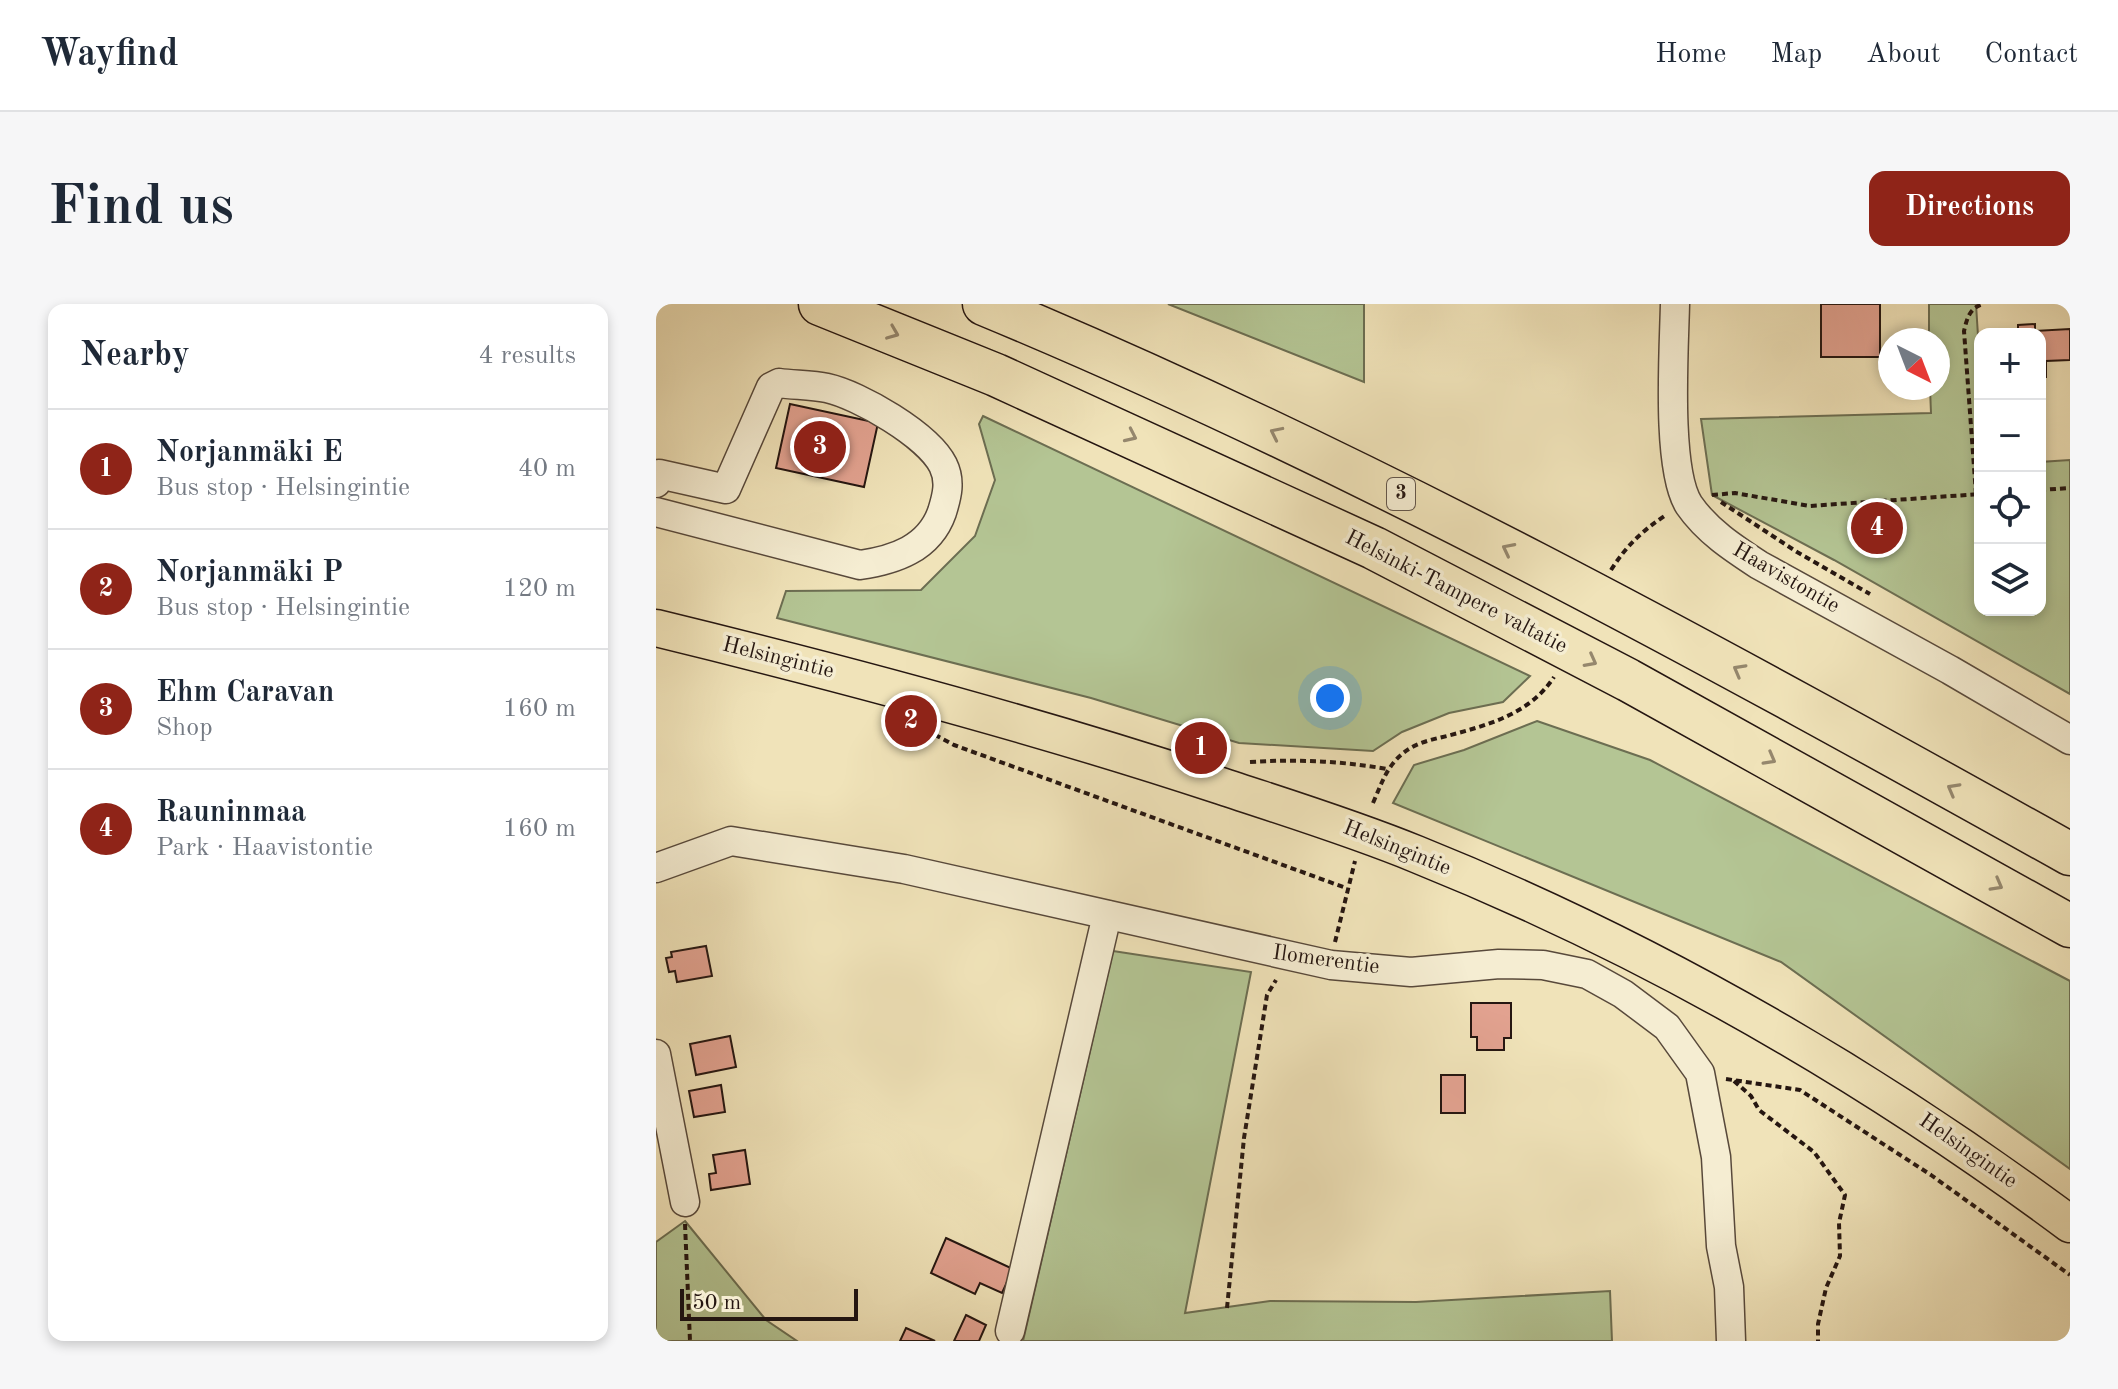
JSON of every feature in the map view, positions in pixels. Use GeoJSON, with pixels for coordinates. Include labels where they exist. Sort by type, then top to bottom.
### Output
{"type":"FeatureCollection","features":[{"type":"Feature","properties":{"kind":"highway","name":"Helsinki-Tampere valtatie"},"geometry":{"type":"LineString","coordinates":[[820,304],[996,375],[1374,548],[1628,680],[2070,926]]}},
{"type":"Feature","properties":{"kind":"highway","name":"3"},"geometry":{"type":"LineString","coordinates":[[984,304],[1199,396],[1399,493],[1657,626],[2070,854]]}},
{"type":"Feature","properties":{"kind":"main road","name":"Helsingintie"},"geometry":{"type":"LineString","coordinates":[[656,628],[997,716],[1313,814],[1417,854],[1628,949],[1777,1029],[1914,1113],[2070,1224]]}},
{"type":"Feature","properties":{"kind":"street","name":"Haavistontie"},"geometry":{"type":"LineString","coordinates":[[1675,304],[1675,453],[1678,480],[1700,499],[1707,527],[1759,565],[2070,740]]}},
{"type":"Feature","properties":{"kind":"street"},"geometry":{"type":"LineString","coordinates":[[656,483],[659,474],[726,489],[771,387],[779,383],[829,388],[897,419],[927,445],[943,465],[949,490],[938,524],[908,553],[891,560],[860,565],[656,512]]}},
{"type":"Feature","properties":{"kind":"street","name":"Ilomerentie"},"geometry":{"type":"LineString","coordinates":[[656,868],[731,841],[904,869],[1331,965],[1411,972],[1499,964],[1543,965],[1587,974],[1623,994],[1667,1027],[1700,1073],[1716,1157],[1731,1341]]}},
{"type":"Feature","properties":{"kind":"street"},"geometry":{"type":"LineString","coordinates":[[1010,1331],[1107,915]]}},
{"type":"Feature","properties":{"kind":"street"},"geometry":{"type":"LineString","coordinates":[[656,1054],[685,1202]]}},
{"type":"Feature","properties":{"kind":"path"},"geometry":{"type":"LineString","coordinates":[[1976,472],[1964,331],[1968,315],[1976,306],[1983,304]]}},
{"type":"Feature","properties":{"kind":"path"},"geometry":{"type":"LineString","coordinates":[[2046,490],[2070,488]]}},
{"type":"Feature","properties":{"kind":"path"},"geometry":{"type":"LineString","coordinates":[[1611,570],[1643,530],[1700,499],[1735,493],[1810,506],[1974,494]]}},
{"type":"Feature","properties":{"kind":"path"},"geometry":{"type":"LineString","coordinates":[[1700,499],[1797,552]]}},
{"type":"Feature","properties":{"kind":"path"},"geometry":{"type":"LineString","coordinates":[[1373,803],[1387,769],[1401,754],[1416,744],[1496,722],[1519,710],[1535,699],[1557,671]]}},
{"type":"Feature","properties":{"kind":"path"},"geometry":{"type":"LineString","coordinates":[[922,727],[954,745],[1346,888]]}},
{"type":"Feature","properties":{"kind":"path"},"geometry":{"type":"LineString","coordinates":[[1241,763],[1297,759],[1387,769]]}},
{"type":"Feature","properties":{"kind":"path"},"geometry":{"type":"LineString","coordinates":[[1331,965],[1355,859]]}},
{"type":"Feature","properties":{"kind":"path"},"geometry":{"type":"LineString","coordinates":[[1227,1308],[1244,1138],[1267,995],[1291,957]]}},
{"type":"Feature","properties":{"kind":"path"},"geometry":{"type":"LineString","coordinates":[[1700,1073],[1800,1090],[1931,1175],[2070,1275]]}},
{"type":"Feature","properties":{"kind":"path"},"geometry":{"type":"LineString","coordinates":[[1734,1081],[1751,1096],[1759,1110],[1814,1152],[1845,1195],[1839,1223],[1840,1256],[1826,1288],[1818,1324],[1818,1341]]}},
{"type":"Feature","properties":{"kind":"path"},"geometry":{"type":"LineString","coordinates":[[685,1202],[690,1341]]}},
{"type":"Feature","properties":{"kind":"green space"},"geometry":{"type":"Polygon","coordinates":[[[1168,304],[1364,304],[1364,382],[1168,304]]]}},
{"type":"Feature","properties":{"kind":"green space"},"geometry":{"type":"Polygon","coordinates":[[[1929,304],[1976,304],[1974,616],[2046,616],[2046,462],[2070,460],[2070,694],[1834,560],[1712,495],[1701,419],[1931,413],[1930,400],[1950,400],[1950,328],[1929,328],[1929,304]]]}},
{"type":"Feature","properties":{"kind":"green space"},"geometry":{"type":"Polygon","coordinates":[[[983,416],[1530,676],[1503,702],[1449,713],[1402,732],[1373,751],[1239,743],[1091,698],[777,618],[786,591],[921,590],[975,536],[995,480],[979,424],[983,416]]]}},
{"type":"Feature","properties":{"kind":"green space"},"geometry":{"type":"Polygon","coordinates":[[[1537,721],[1650,760],[2070,981],[2070,1169],[1781,962],[1393,803],[1414,765],[1464,750],[1537,721]]]}},
{"type":"Feature","properties":{"kind":"green space"},"geometry":{"type":"Polygon","coordinates":[[[1113,951],[1251,972],[1185,1313],[1270,1301],[1416,1302],[1610,1291],[1612,1341],[1023,1341],[1113,951]]]}},
{"type":"Feature","properties":{"kind":"green space"},"geometry":{"type":"Polygon","coordinates":[[[685,1221],[766,1320],[797,1341],[656,1341],[656,1242],[685,1221]]]}},
{"type":"Feature","properties":{"kind":"building"},"geometry":{"type":"Polygon","coordinates":[[[1821,304],[1880,304],[1878,357],[1821,357],[1821,304]]]}},
{"type":"Feature","properties":{"kind":"building"},"geometry":{"type":"Polygon","coordinates":[[[2035,324],[2035,328],[2018,328],[2018,325],[2035,324]]]}},
{"type":"Feature","properties":{"kind":"building"},"geometry":{"type":"Polygon","coordinates":[[[2070,329],[2070,360],[2046,361],[2046,330],[2070,329]]]}},
{"type":"Feature","properties":{"kind":"building"},"geometry":{"type":"Polygon","coordinates":[[[790,404],[878,423],[864,487],[776,468],[790,404]]]}},
{"type":"Feature","properties":{"kind":"building"},"geometry":{"type":"Polygon","coordinates":[[[706,946],[712,976],[677,982],[675,971],[669,972],[666,958],[672,957],[671,952],[706,946]]]}},
{"type":"Feature","properties":{"kind":"building"},"geometry":{"type":"Polygon","coordinates":[[[1471,1003],[1511,1003],[1511,1038],[1504,1038],[1504,1050],[1477,1050],[1477,1037],[1471,1037],[1471,1003]]]}},
{"type":"Feature","properties":{"kind":"building"},"geometry":{"type":"Polygon","coordinates":[[[730,1036],[736,1067],[696,1075],[690,1044],[730,1036]]]}},
{"type":"Feature","properties":{"kind":"building"},"geometry":{"type":"Polygon","coordinates":[[[1441,1075],[1465,1075],[1465,1113],[1441,1113],[1441,1075]]]}},
{"type":"Feature","properties":{"kind":"building"},"geometry":{"type":"Polygon","coordinates":[[[721,1085],[725,1112],[694,1117],[689,1091],[721,1085]]]}},
{"type":"Feature","properties":{"kind":"building"},"geometry":{"type":"Polygon","coordinates":[[[745,1150],[750,1184],[711,1190],[709,1174],[716,1173],[713,1155],[745,1150]]]}},
{"type":"Feature","properties":{"kind":"building"},"geometry":{"type":"Polygon","coordinates":[[[946,1238],[1013,1269],[1002,1293],[980,1283],[975,1294],[931,1273],[946,1238]]]}},
{"type":"Feature","properties":{"kind":"building"},"geometry":{"type":"Polygon","coordinates":[[[966,1315],[986,1325],[979,1341],[954,1341],[966,1315]]]}},
{"type":"Feature","properties":{"kind":"building"},"geometry":{"type":"Polygon","coordinates":[[[906,1328],[935,1341],[900,1341],[906,1328]]]}},
{"type":"Feature","properties":{"kind":"place","name":"Ehm Caravan"},"geometry":{"type":"Point","coordinates":[820,447]}},
{"type":"Feature","properties":{"kind":"place","name":"Rauninmaa"},"geometry":{"type":"Point","coordinates":[1877,528]}},
{"type":"Feature","properties":{"kind":"place","name":"Norjanmäki P"},"geometry":{"type":"Point","coordinates":[911,721]}},
{"type":"Feature","properties":{"kind":"place","name":"Norjanmäki E"},"geometry":{"type":"Point","coordinates":[1201,748]}}]}
